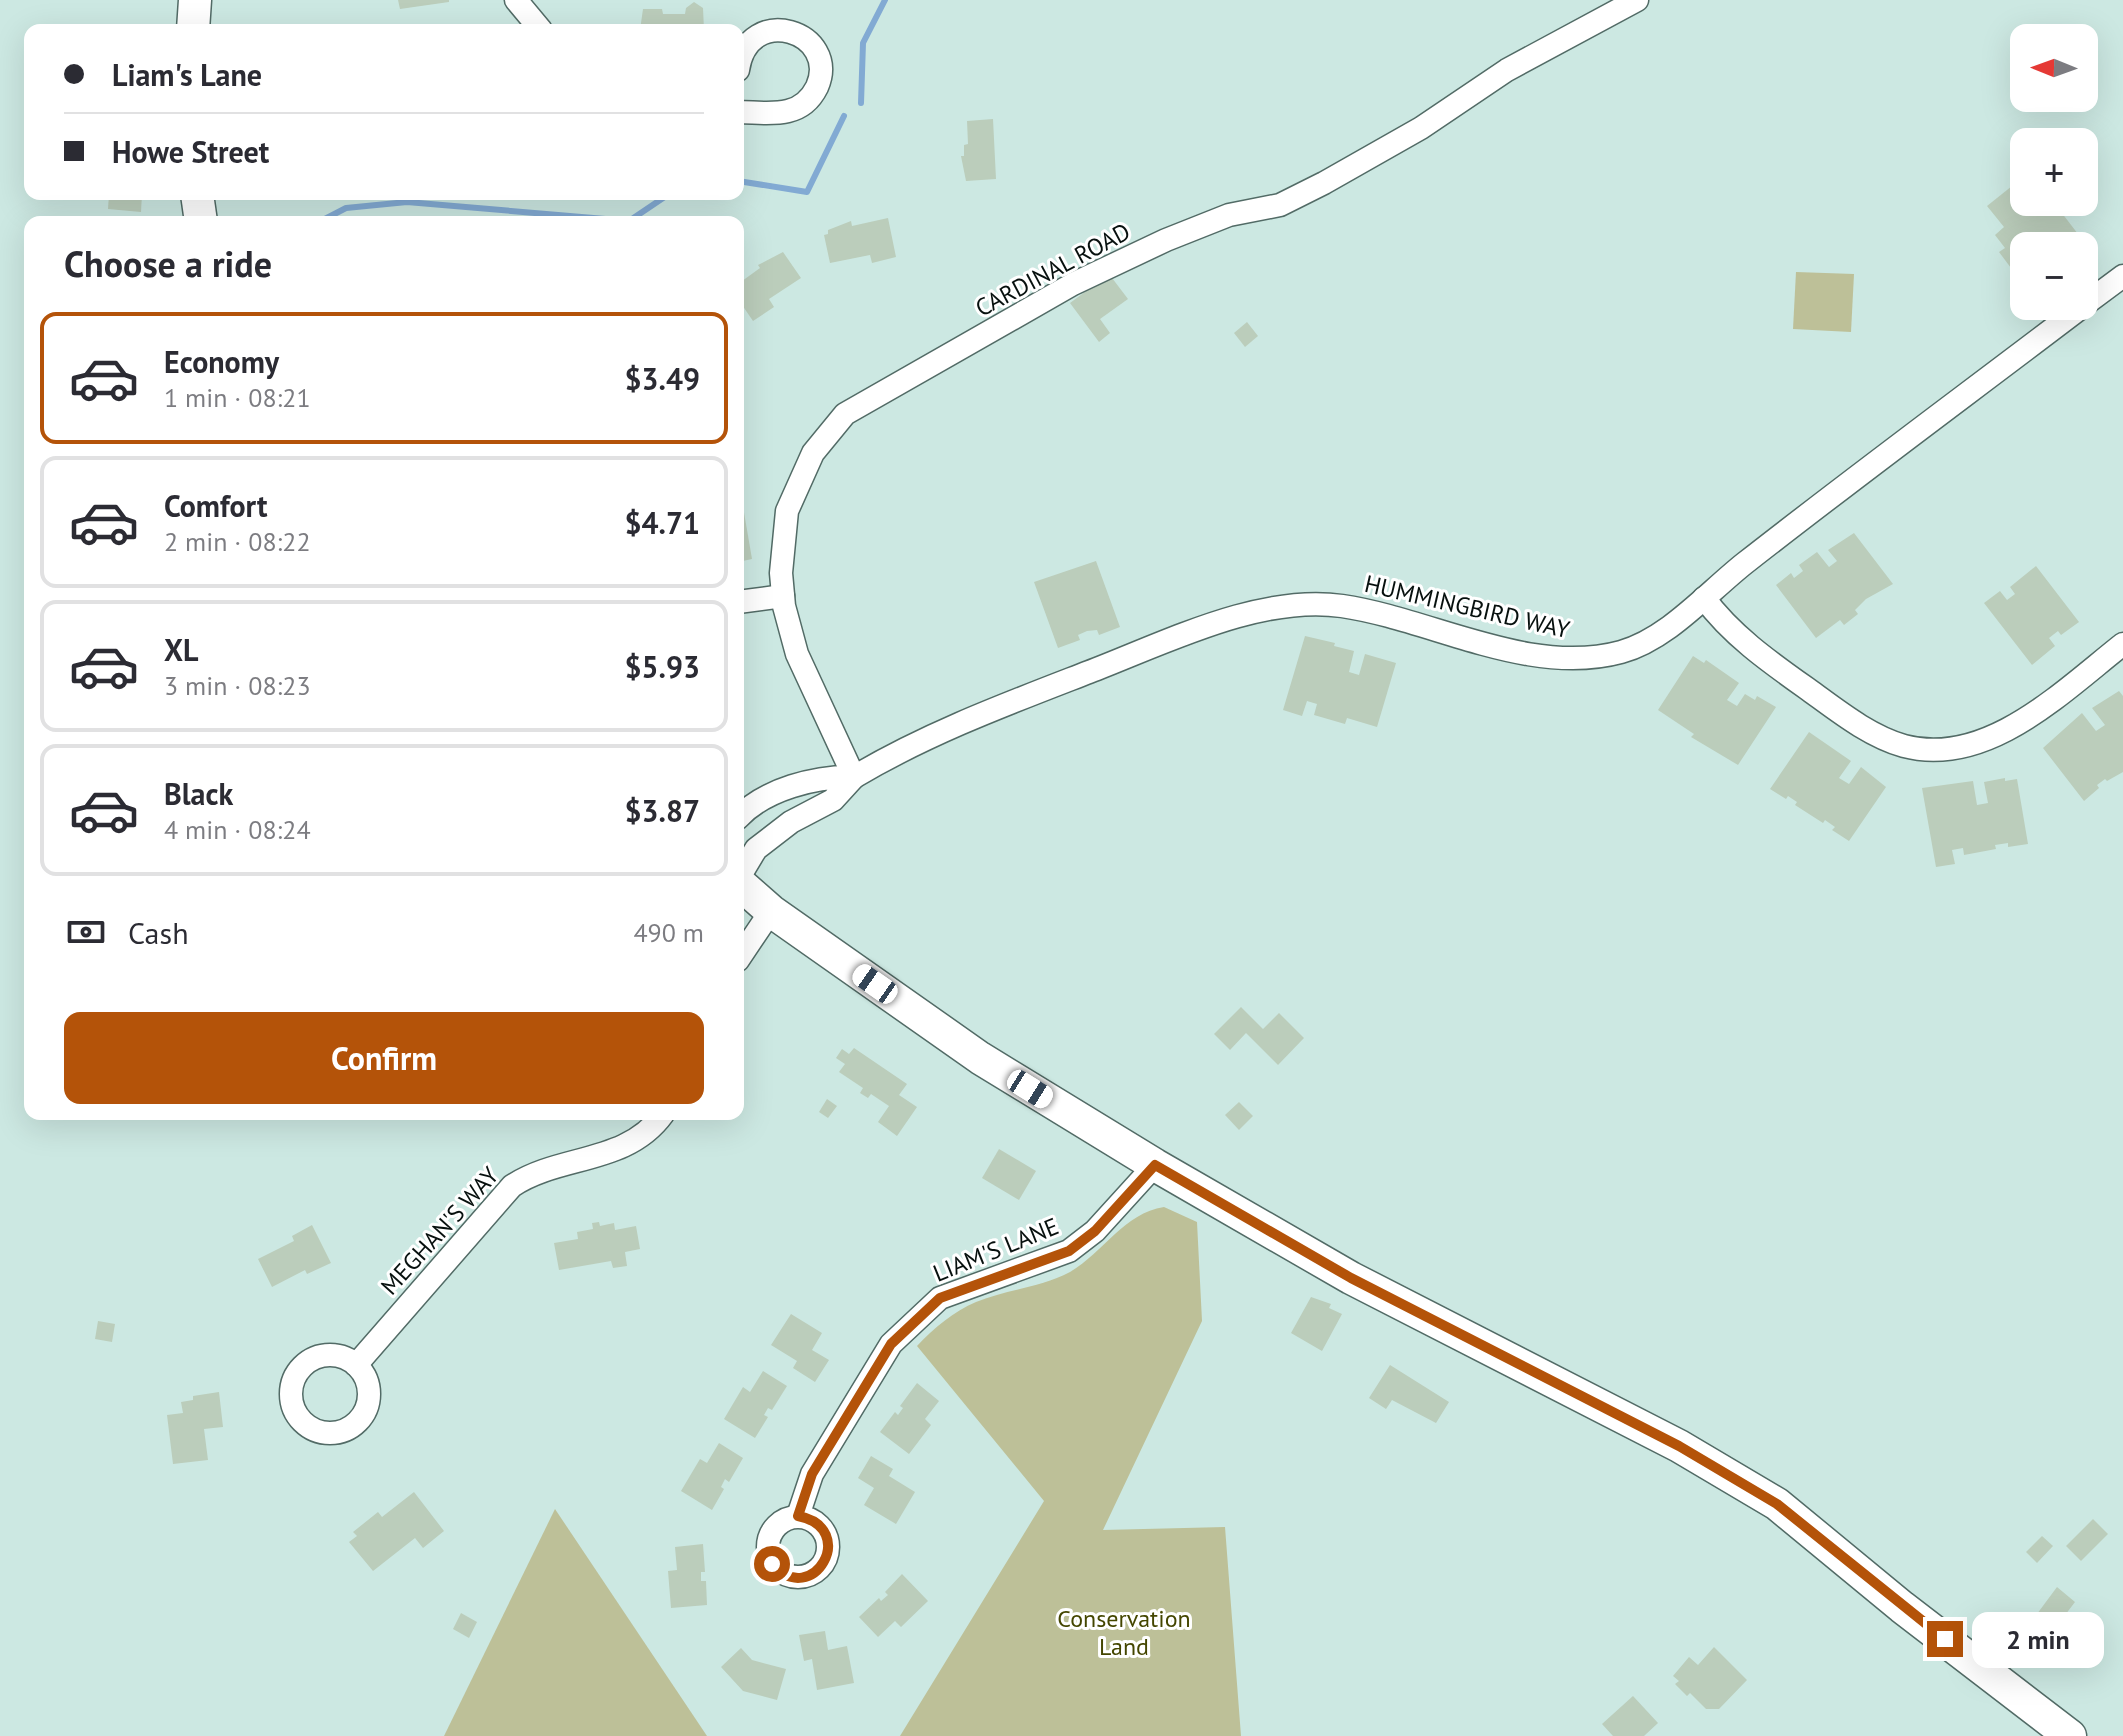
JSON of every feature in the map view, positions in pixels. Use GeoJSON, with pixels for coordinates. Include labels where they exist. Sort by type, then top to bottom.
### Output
{"type":"FeatureCollection","features":[{"type":"Feature","properties":{"kind":"street"},"geometry":{"type":"LineString","coordinates":[[193,24],[195,0]]}},
{"type":"Feature","properties":{"kind":"street"},"geometry":{"type":"LineString","coordinates":[[516,0],[536,24]]}},
{"type":"Feature","properties":{"kind":"street","name":"CARDINAL ROAD"},"geometry":{"type":"LineString","coordinates":[[854,777],[797,654],[783,596],[781,573],[787,511],[813,453],[845,414],[1073,284],[1166,240],[1229,215],[1280,205],[1324,183],[1421,128],[1507,70],[1637,0]]}},
{"type":"Feature","properties":{"kind":"street"},"geometry":{"type":"LineString","coordinates":[[744,51],[751,40],[775,30],[792,32],[806,40],[816,54],[820,71],[817,88],[799,106],[783,112],[744,112]]}},
{"type":"Feature","properties":{"kind":"street","name":"HUMMINGBIRD WAY"},"geometry":{"type":"LineString","coordinates":[[2098,295],[2123,276]]}},
{"type":"Feature","properties":{"kind":"street","name":"HUMMINGBIRD WAY"},"geometry":{"type":"LineString","coordinates":[[744,870],[756,849],[791,822],[833,800],[854,777],[982,714],[1161,644],[1266,609],[1311,603],[1344,606],[1449,634],[1564,659],[1602,657],[1644,643],[2066,320]]}},
{"type":"Feature","properties":{"kind":"street"},"geometry":{"type":"LineString","coordinates":[[744,601],[783,596]]}},
{"type":"Feature","properties":{"kind":"street"},"geometry":{"type":"LineString","coordinates":[[1704,598],[1720,620],[1743,640],[1849,720],[1902,745],[1933,751],[1983,741],[2017,722],[2123,644]]}},
{"type":"Feature","properties":{"kind":"street","name":"HUMMINGBIRD WAY"},"geometry":{"type":"LineString","coordinates":[[744,812],[753,804],[785,789],[834,776],[854,777]]}},
{"type":"Feature","properties":{"kind":"street"},"geometry":{"type":"LineString","coordinates":[[744,886],[771,911],[980,1058],[1155,1165],[1351,1278],[1679,1446],[1777,1504],[1902,1607],[2070,1736]]}},
{"type":"Feature","properties":{"kind":"street"},"geometry":{"type":"LineString","coordinates":[[744,951],[771,911]]}},
{"type":"Feature","properties":{"kind":"street","name":"MEGHAN'S WAY"},"geometry":{"type":"LineString","coordinates":[[356,1365],[512,1186],[544,1168],[619,1149],[644,1134],[657,1120]]}},
{"type":"Feature","properties":{"kind":"street","name":"LIAM'S LANE"},"geometry":{"type":"LineString","coordinates":[[798,1516],[812,1474],[891,1344],[940,1298],[1069,1251],[1095,1231],[1155,1165]]}},
{"type":"Feature","properties":{"kind":"green space"},"geometry":{"type":"Polygon","coordinates":[[[1796,272],[1854,274],[1851,332],[1793,329],[1796,272]]]}},
{"type":"Feature","properties":{"kind":"green space","name":"Conservation Land"},"geometry":{"type":"Polygon","coordinates":[[[1164,1207],[1197,1222],[1202,1321],[1103,1530],[1225,1527],[1241,1736],[900,1736],[1044,1501],[917,1346],[968,1306],[1070,1272],[1137,1217],[1164,1207]]]}},
{"type":"Feature","properties":{"kind":"green space"},"geometry":{"type":"Polygon","coordinates":[[[555,1509],[707,1736],[444,1736],[555,1509]]]}},
{"type":"Feature","properties":{"kind":"building"},"geometry":{"type":"Polygon","coordinates":[[[398,0],[449,0],[449,2],[400,9],[398,0]]]}},
{"type":"Feature","properties":{"kind":"building"},"geometry":{"type":"Polygon","coordinates":[[[694,2],[703,8],[704,24],[641,24],[643,9],[662,9],[663,14],[685,14],[686,8],[694,2]]]}},
{"type":"Feature","properties":{"kind":"building"},"geometry":{"type":"Polygon","coordinates":[[[993,119],[996,179],[966,181],[961,156],[964,156],[964,145],[968,144],[967,121],[993,119]]]}},
{"type":"Feature","properties":{"kind":"building"},"geometry":{"type":"Polygon","coordinates":[[[2010,188],[2010,216],[2064,216],[2076,232],[2010,232],[2010,267],[1999,252],[2005,248],[1995,235],[2004,227],[1987,206],[2010,188]]]}},
{"type":"Feature","properties":{"kind":"building"},"geometry":{"type":"Polygon","coordinates":[[[109,200],[142,200],[141,212],[108,209],[109,200]]]}},
{"type":"Feature","properties":{"kind":"building"},"geometry":{"type":"Polygon","coordinates":[[[888,218],[896,257],[872,263],[870,255],[830,263],[824,235],[828,234],[828,230],[851,221],[852,226],[888,218]]]}},
{"type":"Feature","properties":{"kind":"building"},"geometry":{"type":"Polygon","coordinates":[[[783,252],[801,278],[769,299],[774,307],[753,321],[744,308],[744,280],[760,268],[758,265],[783,252]]]}},
{"type":"Feature","properties":{"kind":"building"},"geometry":{"type":"Polygon","coordinates":[[[1109,274],[1128,299],[1100,319],[1110,333],[1099,342],[1070,303],[1109,274]]]}},
{"type":"Feature","properties":{"kind":"building"},"geometry":{"type":"Polygon","coordinates":[[[1247,322],[1258,336],[1245,347],[1234,333],[1247,322]]]}},
{"type":"Feature","properties":{"kind":"building"},"geometry":{"type":"Polygon","coordinates":[[[744,512],[752,559],[744,561],[744,512]]]}},
{"type":"Feature","properties":{"kind":"building"},"geometry":{"type":"Polygon","coordinates":[[[1854,533],[1893,584],[1866,599],[1855,610],[1858,614],[1844,625],[1840,620],[1816,638],[1776,585],[1791,573],[1794,578],[1803,571],[1799,565],[1817,552],[1829,567],[1837,561],[1828,550],[1854,533]]]}},
{"type":"Feature","properties":{"kind":"building"},"geometry":{"type":"Polygon","coordinates":[[[1096,561],[1120,627],[1099,635],[1097,630],[1087,631],[1078,635],[1080,640],[1058,648],[1034,582],[1096,561]]]}},
{"type":"Feature","properties":{"kind":"building"},"geometry":{"type":"Polygon","coordinates":[[[2036,566],[2079,622],[2061,635],[2058,631],[2049,638],[2055,646],[2032,665],[1984,603],[2000,591],[2007,600],[2015,594],[2010,587],[2036,566]]]}},
{"type":"Feature","properties":{"kind":"building"},"geometry":{"type":"Polygon","coordinates":[[[1305,636],[1354,651],[1349,672],[1359,675],[1365,654],[1396,663],[1377,727],[1347,718],[1345,724],[1314,715],[1317,704],[1307,701],[1302,716],[1283,710],[1305,636]]]}},
{"type":"Feature","properties":{"kind":"building"},"geometry":{"type":"Polygon","coordinates":[[[1693,656],[1704,663],[1706,660],[1739,683],[1727,700],[1737,706],[1745,694],[1755,700],[1757,696],[1776,707],[1738,765],[1691,737],[1694,734],[1658,710],[1693,656]]]}},
{"type":"Feature","properties":{"kind":"building"},"geometry":{"type":"Polygon","coordinates":[[[2119,691],[2123,696],[2123,772],[2107,781],[2105,779],[2084,801],[2043,748],[2082,713],[2096,731],[2105,725],[2092,708],[2119,691]]]}},
{"type":"Feature","properties":{"kind":"building"},"geometry":{"type":"Polygon","coordinates":[[[1809,732],[1851,761],[1839,778],[1849,784],[1861,767],[1886,787],[1849,841],[1832,830],[1835,827],[1825,820],[1823,823],[1795,805],[1797,802],[1788,796],[1786,799],[1770,789],[1809,732]]]}},
{"type":"Feature","properties":{"kind":"building"},"geometry":{"type":"Polygon","coordinates":[[[2005,778],[2005,781],[2017,779],[2028,844],[1995,845],[1996,849],[1964,855],[1963,848],[1952,850],[1955,864],[1936,867],[1922,788],[1973,781],[1977,805],[1988,803],[1984,782],[2005,778]]]}},
{"type":"Feature","properties":{"kind":"building"},"geometry":{"type":"Polygon","coordinates":[[[1241,1007],[1263,1029],[1279,1013],[1304,1038],[1278,1065],[1246,1033],[1230,1050],[1214,1034],[1241,1007]]]}},
{"type":"Feature","properties":{"kind":"building"},"geometry":{"type":"Polygon","coordinates":[[[854,1048],[907,1084],[899,1095],[917,1107],[897,1136],[878,1122],[889,1106],[871,1094],[868,1098],[860,1093],[863,1088],[839,1072],[845,1064],[836,1058],[842,1049],[849,1054],[854,1048]]]}},
{"type":"Feature","properties":{"kind":"building"},"geometry":{"type":"Polygon","coordinates":[[[827,1099],[837,1106],[828,1118],[819,1112],[827,1099]]]}},
{"type":"Feature","properties":{"kind":"building"},"geometry":{"type":"Polygon","coordinates":[[[1239,1102],[1253,1116],[1239,1130],[1225,1115],[1239,1102]]]}},
{"type":"Feature","properties":{"kind":"building"},"geometry":{"type":"Polygon","coordinates":[[[999,1149],[1036,1171],[1019,1200],[982,1178],[999,1149]]]}},
{"type":"Feature","properties":{"kind":"building"},"geometry":{"type":"Polygon","coordinates":[[[599,1222],[600,1226],[614,1223],[615,1230],[636,1226],[640,1249],[625,1252],[627,1266],[613,1268],[611,1261],[559,1270],[554,1243],[578,1239],[577,1232],[593,1229],[592,1223],[599,1222]]]}},
{"type":"Feature","properties":{"kind":"building"},"geometry":{"type":"Polygon","coordinates":[[[312,1225],[331,1263],[307,1274],[305,1270],[272,1287],[258,1259],[294,1241],[292,1236],[312,1225]]]}},
{"type":"Feature","properties":{"kind":"building"},"geometry":{"type":"Polygon","coordinates":[[[1311,1297],[1331,1304],[1329,1308],[1342,1314],[1322,1351],[1291,1333],[1311,1297]]]}},
{"type":"Feature","properties":{"kind":"building"},"geometry":{"type":"Polygon","coordinates":[[[791,1314],[822,1333],[812,1350],[829,1360],[815,1382],[793,1368],[797,1361],[771,1345],[791,1314]]]}},
{"type":"Feature","properties":{"kind":"building"},"geometry":{"type":"Polygon","coordinates":[[[98,1321],[115,1324],[112,1342],[95,1339],[98,1321]]]}},
{"type":"Feature","properties":{"kind":"building"},"geometry":{"type":"Polygon","coordinates":[[[1390,1365],[1449,1402],[1436,1423],[1392,1400],[1386,1409],[1369,1398],[1390,1365]]]}},
{"type":"Feature","properties":{"kind":"building"},"geometry":{"type":"Polygon","coordinates":[[[763,1371],[787,1386],[772,1410],[768,1408],[764,1415],[768,1417],[755,1438],[724,1419],[743,1387],[750,1392],[763,1371]]]}},
{"type":"Feature","properties":{"kind":"building"},"geometry":{"type":"Polygon","coordinates":[[[917,1383],[939,1401],[925,1419],[931,1425],[909,1454],[880,1432],[895,1412],[898,1415],[903,1408],[900,1406],[917,1383]]]}},
{"type":"Feature","properties":{"kind":"building"},"geometry":{"type":"Polygon","coordinates":[[[219,1392],[223,1427],[204,1429],[208,1460],[173,1464],[167,1415],[183,1413],[181,1402],[193,1400],[193,1396],[219,1392]]]}},
{"type":"Feature","properties":{"kind":"building"},"geometry":{"type":"Polygon","coordinates":[[[719,1443],[743,1458],[729,1482],[725,1479],[721,1487],[724,1489],[712,1510],[681,1491],[700,1459],[707,1463],[719,1443]]]}},
{"type":"Feature","properties":{"kind":"building"},"geometry":{"type":"Polygon","coordinates":[[[871,1456],[893,1469],[889,1476],[915,1492],[896,1524],[864,1505],[874,1488],[858,1478],[871,1456]]]}},
{"type":"Feature","properties":{"kind":"building"},"geometry":{"type":"Polygon","coordinates":[[[414,1492],[444,1531],[423,1548],[415,1538],[373,1571],[349,1542],[357,1536],[353,1532],[378,1512],[382,1517],[414,1492]]]}},
{"type":"Feature","properties":{"kind":"building"},"geometry":{"type":"Polygon","coordinates":[[[2093,1519],[2108,1534],[2081,1561],[2066,1546],[2093,1519]]]}},
{"type":"Feature","properties":{"kind":"building"},"geometry":{"type":"Polygon","coordinates":[[[2042,1536],[2053,1546],[2037,1563],[2026,1552],[2042,1536]]]}},
{"type":"Feature","properties":{"kind":"building"},"geometry":{"type":"Polygon","coordinates":[[[703,1544],[705,1572],[701,1572],[701,1581],[706,1581],[707,1605],[671,1608],[668,1571],[677,1570],[675,1547],[703,1544]]]}},
{"type":"Feature","properties":{"kind":"building"},"geometry":{"type":"Polygon","coordinates":[[[902,1574],[928,1601],[901,1627],[895,1621],[878,1637],[859,1617],[879,1598],[881,1601],[888,1595],[885,1592],[902,1574]]]}},
{"type":"Feature","properties":{"kind":"building"},"geometry":{"type":"Polygon","coordinates":[[[2057,1587],[2075,1602],[2034,1656],[2013,1639],[2032,1616],[2034,1618],[2057,1587]]]}},
{"type":"Feature","properties":{"kind":"building"},"geometry":{"type":"Polygon","coordinates":[[[461,1613],[477,1622],[469,1638],[453,1629],[461,1613]]]}},
{"type":"Feature","properties":{"kind":"building"},"geometry":{"type":"Polygon","coordinates":[[[825,1631],[828,1650],[847,1646],[854,1683],[817,1690],[812,1659],[804,1661],[799,1635],[825,1631]]]}},
{"type":"Feature","properties":{"kind":"building"},"geometry":{"type":"Polygon","coordinates":[[[1714,1647],[1747,1680],[1719,1709],[1706,1709],[1690,1693],[1687,1696],[1675,1684],[1679,1681],[1673,1676],[1689,1657],[1698,1665],[1714,1647]]]}},
{"type":"Feature","properties":{"kind":"building"},"geometry":{"type":"Polygon","coordinates":[[[741,1648],[752,1660],[786,1669],[777,1700],[743,1691],[721,1667],[741,1648]]]}},
{"type":"Feature","properties":{"kind":"building"},"geometry":{"type":"Polygon","coordinates":[[[1633,1696],[1658,1723],[1644,1736],[1613,1736],[1602,1724],[1633,1696]]]}},
{"type":"Feature","properties":{"kind":"waterway"},"geometry":{"type":"LineString","coordinates":[[861,103],[863,43],[885,0]]}},
{"type":"Feature","properties":{"kind":"waterway"},"geometry":{"type":"LineString","coordinates":[[744,182],[807,192],[844,116]]}},
{"type":"Feature","properties":{"kind":"waterway"},"geometry":{"type":"LineString","coordinates":[[636,216],[660,200]]}},
{"type":"Feature","properties":{"kind":"waterway"},"geometry":{"type":"LineString","coordinates":[[331,216],[346,208],[407,202],[571,216]]}},
{"type":"Feature","properties":{"kind":"route"},"geometry":{"type":"LineString","coordinates":[[772,1564],[787,1576],[798,1578],[817,1571],[824,1562],[828,1552],[824,1532],[808,1518],[798,1516],[812,1474],[891,1344],[940,1298],[1029,1269],[1069,1251],[1095,1231],[1155,1165],[1351,1278],[1679,1446],[1777,1504],[1945,1639]]}}]}
